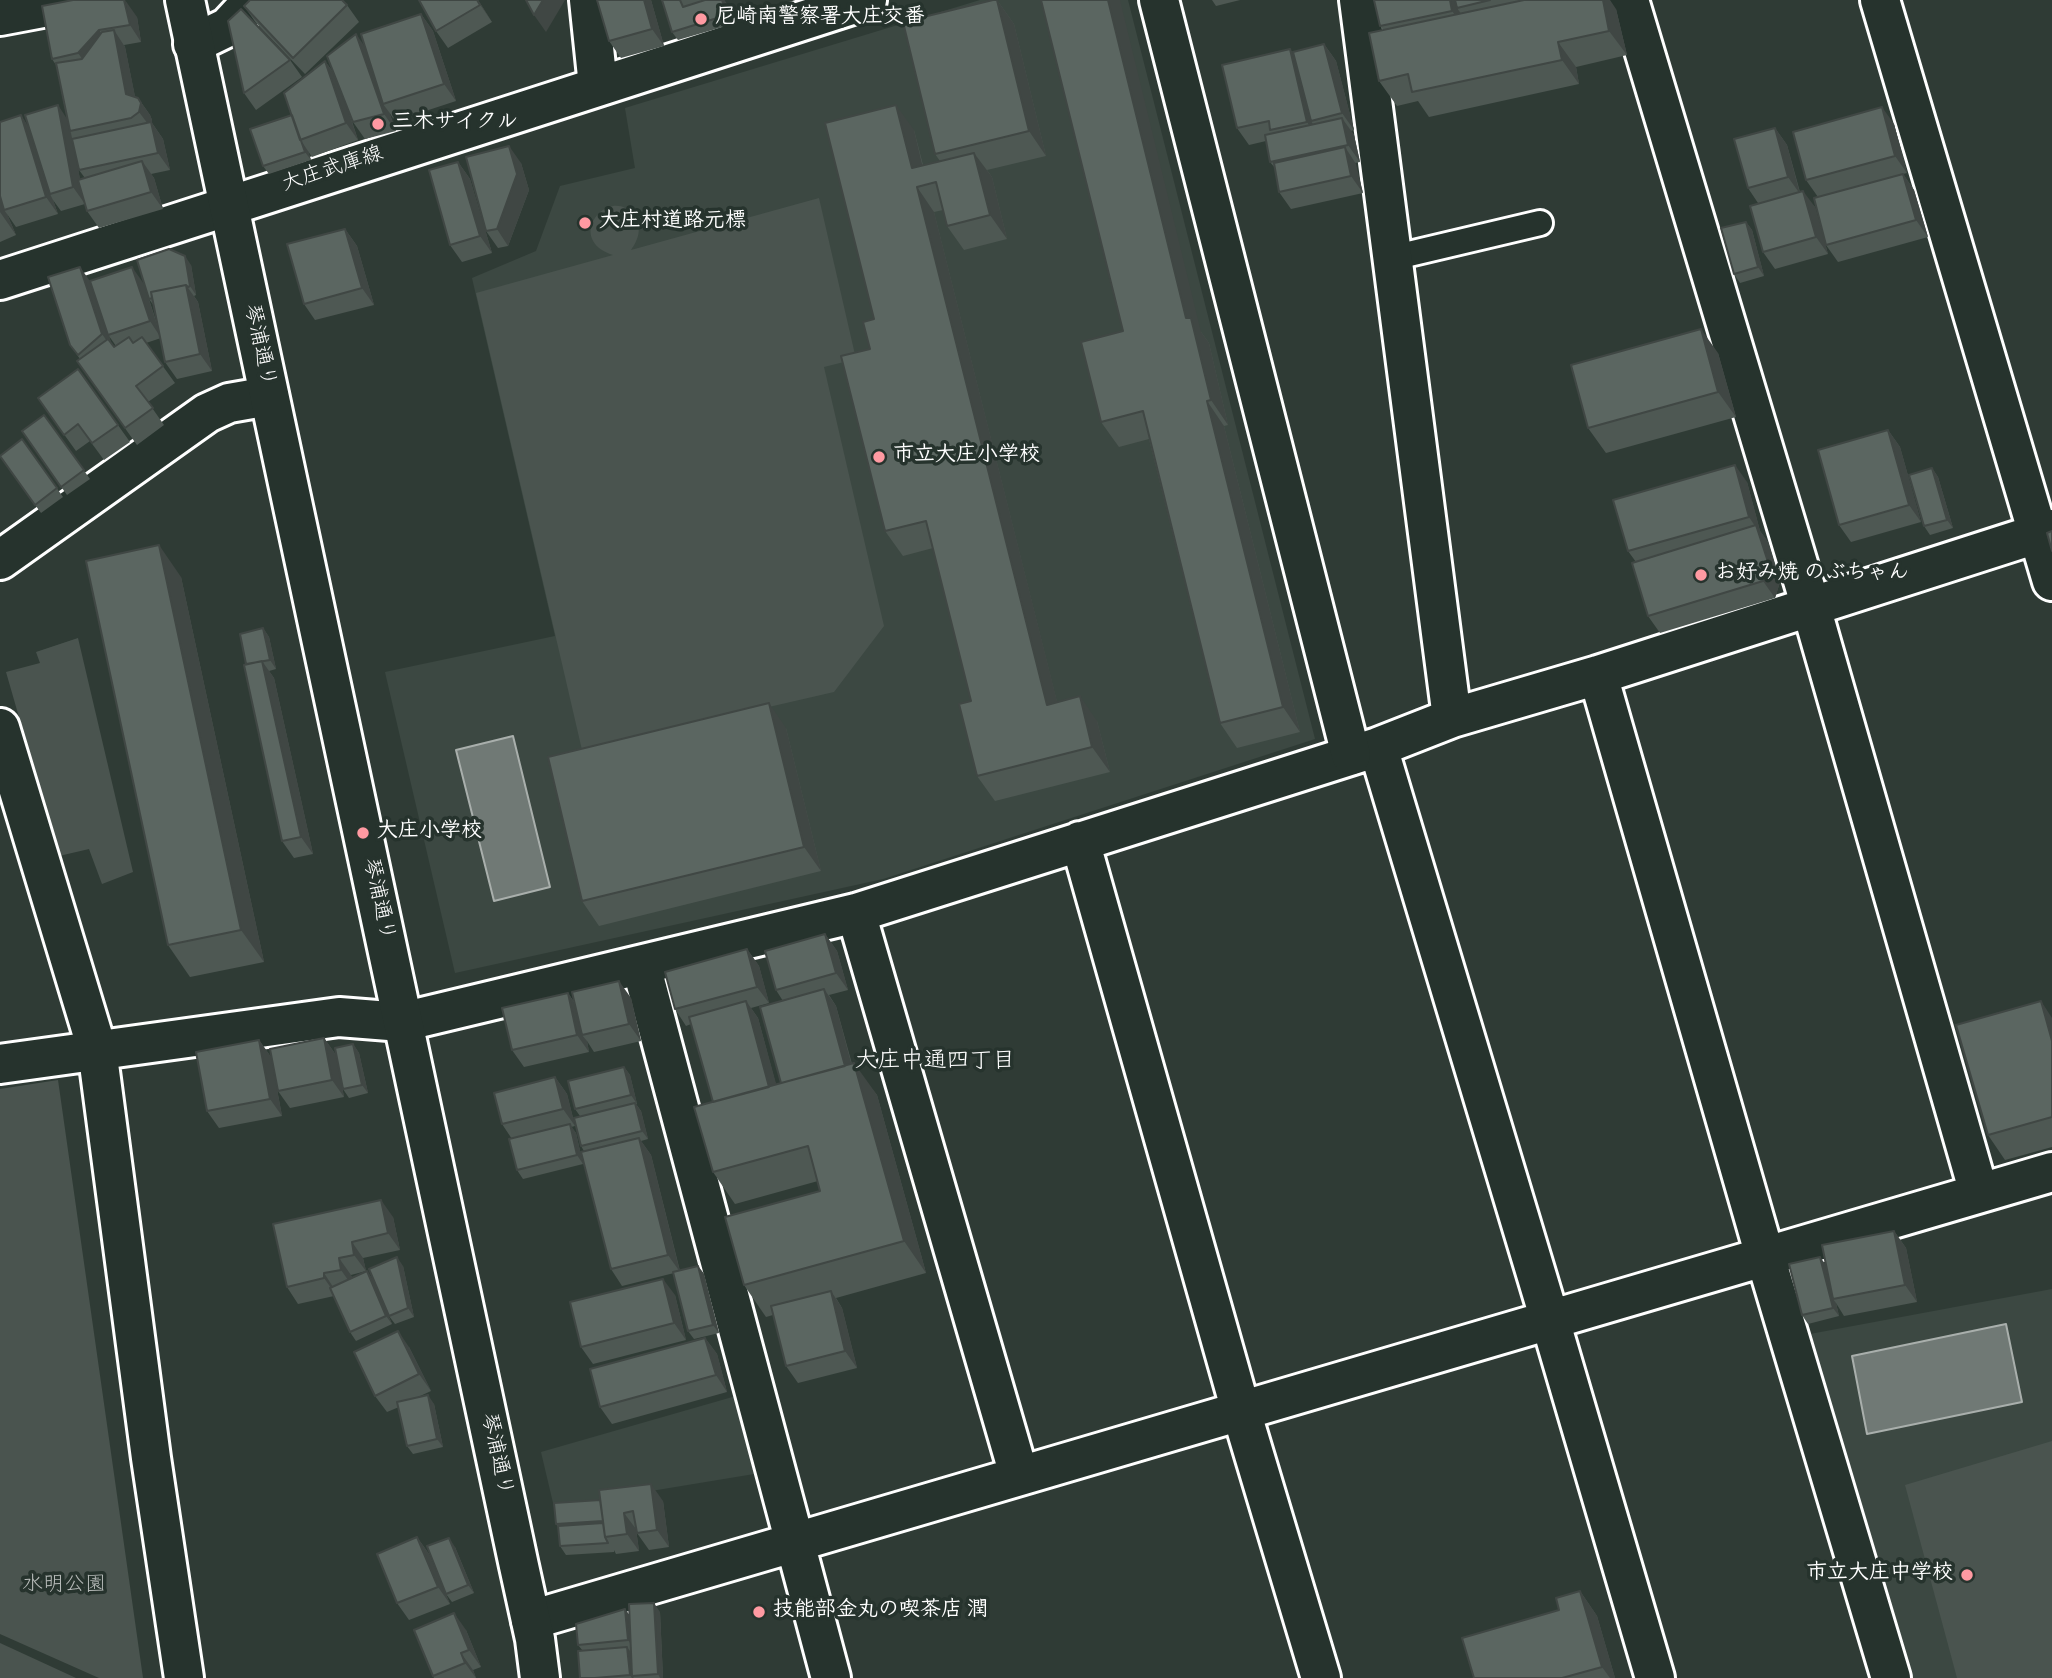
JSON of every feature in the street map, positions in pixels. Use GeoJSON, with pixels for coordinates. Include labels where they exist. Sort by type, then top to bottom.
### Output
{"type":"FeatureCollection","features":[{"type":"Feature","properties":{"kind":"street"},"geometry":{"type":"LineString","coordinates":[[0,16],[85,0]]}},
{"type":"Feature","properties":{"kind":"street","name":"琴浦通り"},"geometry":{"type":"LineString","coordinates":[[185,0],[531,1620],[540,1678]]}},
{"type":"Feature","properties":{"kind":"street"},"geometry":{"type":"LineString","coordinates":[[193,44],[228,27],[253,0]]}},
{"type":"Feature","properties":{"kind":"street"},"geometry":{"type":"LineString","coordinates":[[589,0],[598,86]]}},
{"type":"Feature","properties":{"kind":"street","name":"大庄武庫線"},"geometry":{"type":"LineString","coordinates":[[0,280],[867,0]]}},
{"type":"Feature","properties":{"kind":"street"},"geometry":{"type":"LineString","coordinates":[[1159,0],[1364,751],[1550,1320],[1655,1678]]}},
{"type":"Feature","properties":{"kind":"street"},"geometry":{"type":"LineString","coordinates":[[1359,0],[1452,718]]}},
{"type":"Feature","properties":{"kind":"street"},"geometry":{"type":"LineString","coordinates":[[1629,0],[1811,607],[1979,1193]]}},
{"type":"Feature","properties":{"kind":"street"},"geometry":{"type":"LineString","coordinates":[[1880,0],[2045,531],[2052,581]]}},
{"type":"Feature","properties":{"kind":"street"},"geometry":{"type":"LineString","coordinates":[[0,559],[207,414],[229,403],[269,396]]}},
{"type":"Feature","properties":{"kind":"street"},"geometry":{"type":"LineString","coordinates":[[0,1064],[97,1048],[339,1017],[402,1022],[856,913],[1364,751],[1452,718],[1598,675],[2045,531]]}},
{"type":"Feature","properties":{"kind":"street"},"geometry":{"type":"LineString","coordinates":[[1598,675],[1765,1256],[1891,1678]]}},
{"type":"Feature","properties":{"kind":"street"},"geometry":{"type":"LineString","coordinates":[[0,728],[97,1048],[151,1458],[184,1678]]}},
{"type":"Feature","properties":{"kind":"street"},"geometry":{"type":"LineString","coordinates":[[1080,841],[1241,1410],[1321,1678]]}},
{"type":"Feature","properties":{"kind":"street"},"geometry":{"type":"LineString","coordinates":[[856,913],[1020,1475]]}},
{"type":"Feature","properties":{"kind":"street"},"geometry":{"type":"LineString","coordinates":[[641,965],[831,1678]]}},
{"type":"Feature","properties":{"kind":"street"},"geometry":{"type":"LineString","coordinates":[[531,1620],[2052,1172]]}},
{"type":"Feature","properties":{"kind":"lane"},"geometry":{"type":"LineString","coordinates":[[1392,258],[1540,223]]}},
{"type":"Feature","properties":{"kind":"shaded area","name":"市立大庄小学校"},"geometry":{"type":"Polygon","coordinates":[[[980,0],[1128,0],[1315,739],[883,879],[455,973],[385,672],[555,636],[472,278],[536,251],[560,186],[635,168],[625,108],[980,0]]]}},
{"type":"Feature","properties":{"kind":"shaded area"},"geometry":{"type":"Polygon","coordinates":[[[513,736],[550,887],[494,901],[456,750],[513,736]]]}},
{"type":"Feature","properties":{"kind":"shaded area","name":"市立大庄中学校"},"geometry":{"type":"Polygon","coordinates":[[[2052,1289],[2052,1678],[1912,1678],[1810,1334],[2052,1289]]]}},
{"type":"Feature","properties":{"kind":"shaded area"},"geometry":{"type":"Polygon","coordinates":[[[2006,1324],[2022,1402],[1867,1434],[1852,1356],[2006,1324]]]}},
{"type":"Feature","properties":{"kind":"shaded area"},"geometry":{"type":"Polygon","coordinates":[[[736,1396],[754,1474],[554,1507],[541,1452],[736,1396]]]}},
{"type":"Feature","properties":{"kind":"green space"},"geometry":{"type":"Polygon","coordinates":[[[819,198],[856,359],[824,367],[884,626],[834,692],[582,750],[476,293],[613,255],[598,247],[592,237],[591,226],[604,209],[614,206],[624,208],[637,220],[638,234],[631,250],[819,198]]]}},
{"type":"Feature","properties":{"kind":"green space"},"geometry":{"type":"Polygon","coordinates":[[[78,638],[133,872],[102,884],[89,849],[59,856],[6,672],[40,663],[36,652],[78,638]]]}},
{"type":"Feature","properties":{"kind":"green space","name":"水明公園"},"geometry":{"type":"Polygon","coordinates":[[[58,1080],[143,1678],[99,1678],[0,1634],[0,1089],[58,1080]]]}},
{"type":"Feature","properties":{"kind":"green space"},"geometry":{"type":"Polygon","coordinates":[[[2052,1441],[2052,1678],[1957,1678],[1905,1485],[2052,1441]]]}},
{"type":"Feature","properties":{"kind":"green space"},"geometry":{"type":"Polygon","coordinates":[[[0,1643],[76,1678],[0,1678],[0,1643]]]}},
{"type":"Feature","properties":{"kind":"building"},"geometry":{"type":"Polygon","coordinates":[[[73,0],[124,0],[130,25],[99,30],[78,53],[52,59],[42,6],[73,0]]]}},
{"type":"Feature","properties":{"kind":"building"},"geometry":{"type":"Polygon","coordinates":[[[250,0],[342,0],[347,5],[293,58],[244,6],[250,0]]]}},
{"type":"Feature","properties":{"kind":"building"},"geometry":{"type":"Polygon","coordinates":[[[419,0],[477,0],[480,5],[436,31],[419,0]]]}},
{"type":"Feature","properties":{"kind":"building"},"geometry":{"type":"Polygon","coordinates":[[[526,0],[543,0],[534,15],[526,0]]]}},
{"type":"Feature","properties":{"kind":"building"},"geometry":{"type":"Polygon","coordinates":[[[597,0],[644,0],[652,29],[609,41],[597,0]]]}},
{"type":"Feature","properties":{"kind":"building"},"geometry":{"type":"Polygon","coordinates":[[[662,0],[680,0],[683,7],[705,0],[722,0],[727,15],[672,32],[662,0]]]}},
{"type":"Feature","properties":{"kind":"building"},"geometry":{"type":"Polygon","coordinates":[[[997,0],[1029,131],[935,154],[903,22],[997,0]]]}},
{"type":"Feature","properties":{"kind":"building"},"geometry":{"type":"Polygon","coordinates":[[[1041,0],[1108,0],[1186,318],[1191,318],[1211,400],[1207,401],[1283,707],[1220,723],[1143,411],[1101,422],[1081,342],[1123,331],[1041,0]]]}},
{"type":"Feature","properties":{"kind":"building"},"geometry":{"type":"Polygon","coordinates":[[[1374,0],[1450,0],[1452,11],[1380,26],[1374,0]]]}},
{"type":"Feature","properties":{"kind":"building"},"geometry":{"type":"Polygon","coordinates":[[[1455,0],[1490,0],[1457,8],[1455,0]]]}},
{"type":"Feature","properties":{"kind":"building"},"geometry":{"type":"Polygon","coordinates":[[[1524,0],[1603,0],[1609,31],[1558,42],[1562,60],[1412,92],[1408,74],[1379,81],[1369,33],[1524,0]]]}},
{"type":"Feature","properties":{"kind":"building"},"geometry":{"type":"Polygon","coordinates":[[[241,9],[290,60],[244,93],[228,21],[241,9]]]}},
{"type":"Feature","properties":{"kind":"building"},"geometry":{"type":"Polygon","coordinates":[[[421,14],[444,84],[383,104],[361,34],[421,14]]]}},
{"type":"Feature","properties":{"kind":"building"},"geometry":{"type":"Polygon","coordinates":[[[114,30],[126,94],[138,98],[141,103],[139,112],[131,118],[70,131],[56,63],[82,59],[102,32],[114,30]]]}},
{"type":"Feature","properties":{"kind":"building"},"geometry":{"type":"Polygon","coordinates":[[[356,34],[384,114],[353,122],[327,56],[356,34]]]}},
{"type":"Feature","properties":{"kind":"building"},"geometry":{"type":"Polygon","coordinates":[[[1324,44],[1342,113],[1311,121],[1293,52],[1324,44]]]}},
{"type":"Feature","properties":{"kind":"building"},"geometry":{"type":"Polygon","coordinates":[[[1290,49],[1307,122],[1270,130],[1269,121],[1237,128],[1222,65],[1290,49]]]}},
{"type":"Feature","properties":{"kind":"building"},"geometry":{"type":"Polygon","coordinates":[[[325,61],[346,123],[300,140],[284,93],[325,61]]]}},
{"type":"Feature","properties":{"kind":"building"},"geometry":{"type":"Polygon","coordinates":[[[58,105],[73,187],[50,194],[25,115],[58,105]]]}},
{"type":"Feature","properties":{"kind":"building"},"geometry":{"type":"Polygon","coordinates":[[[896,105],[912,168],[974,153],[990,215],[947,226],[936,182],[917,187],[1047,705],[1080,696],[1092,747],[977,776],[959,704],[971,701],[926,521],[885,531],[841,356],[870,349],[863,322],[874,319],[825,123],[896,105]]]}},
{"type":"Feature","properties":{"kind":"building"},"geometry":{"type":"Polygon","coordinates":[[[1882,107],[1895,156],[1806,180],[1793,132],[1882,107]]]}},
{"type":"Feature","properties":{"kind":"building"},"geometry":{"type":"Polygon","coordinates":[[[21,115],[46,197],[4,210],[0,196],[0,122],[21,115]]]}},
{"type":"Feature","properties":{"kind":"building"},"geometry":{"type":"Polygon","coordinates":[[[292,115],[305,152],[263,166],[250,129],[292,115]]]}},
{"type":"Feature","properties":{"kind":"building"},"geometry":{"type":"Polygon","coordinates":[[[1342,118],[1348,145],[1270,162],[1265,135],[1342,118]]]}},
{"type":"Feature","properties":{"kind":"building"},"geometry":{"type":"Polygon","coordinates":[[[151,122],[158,153],[79,170],[72,139],[151,122]]]}},
{"type":"Feature","properties":{"kind":"building"},"geometry":{"type":"Polygon","coordinates":[[[1775,128],[1788,177],[1748,188],[1734,139],[1775,128]]]}},
{"type":"Feature","properties":{"kind":"building"},"geometry":{"type":"Polygon","coordinates":[[[509,146],[517,174],[497,229],[486,231],[466,157],[509,146]]]}},
{"type":"Feature","properties":{"kind":"building"},"geometry":{"type":"Polygon","coordinates":[[[1345,147],[1351,176],[1279,192],[1274,163],[1345,147]]]}},
{"type":"Feature","properties":{"kind":"building"},"geometry":{"type":"Polygon","coordinates":[[[142,161],[151,192],[87,211],[78,180],[142,161]]]}},
{"type":"Feature","properties":{"kind":"building"},"geometry":{"type":"Polygon","coordinates":[[[458,162],[480,236],[450,245],[429,170],[458,162]]]}},
{"type":"Feature","properties":{"kind":"building"},"geometry":{"type":"Polygon","coordinates":[[[1903,174],[1916,220],[1826,245],[1814,198],[1903,174]]]}},
{"type":"Feature","properties":{"kind":"building"},"geometry":{"type":"Polygon","coordinates":[[[1803,191],[1816,237],[1763,252],[1750,206],[1803,191]]]}},
{"type":"Feature","properties":{"kind":"building"},"geometry":{"type":"Polygon","coordinates":[[[1746,222],[1758,267],[1734,274],[1721,228],[1746,222]]]}},
{"type":"Feature","properties":{"kind":"building"},"geometry":{"type":"Polygon","coordinates":[[[345,229],[362,288],[304,304],[287,244],[345,229]]]}},
{"type":"Feature","properties":{"kind":"building"},"geometry":{"type":"Polygon","coordinates":[[[169,249],[185,256],[190,286],[151,292],[152,298],[149,299],[137,260],[169,249]]]}},
{"type":"Feature","properties":{"kind":"building"},"geometry":{"type":"Polygon","coordinates":[[[80,267],[102,334],[78,355],[70,345],[48,277],[80,267]]]}},
{"type":"Feature","properties":{"kind":"building"},"geometry":{"type":"Polygon","coordinates":[[[132,267],[150,321],[108,335],[90,281],[132,267]]]}},
{"type":"Feature","properties":{"kind":"building"},"geometry":{"type":"Polygon","coordinates":[[[186,285],[200,354],[165,362],[151,292],[186,285]]]}},
{"type":"Feature","properties":{"kind":"building"},"geometry":{"type":"Polygon","coordinates":[[[1701,329],[1718,392],[1588,428],[1571,365],[1701,329]]]}},
{"type":"Feature","properties":{"kind":"building"},"geometry":{"type":"Polygon","coordinates":[[[129,337],[133,343],[142,337],[163,366],[136,386],[153,408],[125,428],[77,361],[108,339],[114,347],[129,337]]]}},
{"type":"Feature","properties":{"kind":"building"},"geometry":{"type":"Polygon","coordinates":[[[78,369],[118,425],[92,443],[78,424],[64,435],[38,398],[78,369]]]}},
{"type":"Feature","properties":{"kind":"building"},"geometry":{"type":"Polygon","coordinates":[[[44,415],[84,470],[61,487],[22,431],[44,415]]]}},
{"type":"Feature","properties":{"kind":"building"},"geometry":{"type":"Polygon","coordinates":[[[1888,430],[1909,505],[1839,525],[1818,450],[1888,430]]]}},
{"type":"Feature","properties":{"kind":"building"},"geometry":{"type":"Polygon","coordinates":[[[22,439],[57,488],[35,505],[0,456],[22,439]]]}},
{"type":"Feature","properties":{"kind":"building"},"geometry":{"type":"Polygon","coordinates":[[[1735,465],[1749,517],[1628,551],[1613,500],[1735,465]]]}},
{"type":"Feature","properties":{"kind":"building"},"geometry":{"type":"Polygon","coordinates":[[[1932,468],[1947,520],[1924,526],[1909,475],[1932,468]]]}},
{"type":"Feature","properties":{"kind":"building"},"geometry":{"type":"Polygon","coordinates":[[[1756,525],[1769,565],[1763,581],[1648,616],[1632,563],[1756,525]]]}},
{"type":"Feature","properties":{"kind":"building"},"geometry":{"type":"Polygon","coordinates":[[[2052,531],[2052,551],[2047,533],[2052,531]]]}},
{"type":"Feature","properties":{"kind":"building"},"geometry":{"type":"Polygon","coordinates":[[[159,545],[241,930],[168,945],[86,561],[159,545]]]}},
{"type":"Feature","properties":{"kind":"building"},"geometry":{"type":"Polygon","coordinates":[[[263,628],[270,660],[246,664],[240,634],[263,628]]]}},
{"type":"Feature","properties":{"kind":"building"},"geometry":{"type":"Polygon","coordinates":[[[262,661],[301,837],[282,841],[244,665],[262,661]]]}},
{"type":"Feature","properties":{"kind":"building"},"geometry":{"type":"Polygon","coordinates":[[[769,703],[804,847],[582,901],[548,757],[769,703]]]}},
{"type":"Feature","properties":{"kind":"building"},"geometry":{"type":"Polygon","coordinates":[[[825,934],[836,973],[776,990],[765,951],[825,934]]]}},
{"type":"Feature","properties":{"kind":"building"},"geometry":{"type":"Polygon","coordinates":[[[747,949],[757,987],[675,1009],[665,972],[747,949]]]}},
{"type":"Feature","properties":{"kind":"building"},"geometry":{"type":"Polygon","coordinates":[[[619,981],[629,1024],[582,1035],[572,992],[619,981]]]}},
{"type":"Feature","properties":{"kind":"building"},"geometry":{"type":"Polygon","coordinates":[[[824,989],[845,1066],[781,1083],[760,1007],[824,989]]]}},
{"type":"Feature","properties":{"kind":"building"},"geometry":{"type":"Polygon","coordinates":[[[568,993],[577,1035],[512,1050],[502,1008],[568,993]]]}},
{"type":"Feature","properties":{"kind":"building"},"geometry":{"type":"Polygon","coordinates":[[[746,1001],[769,1087],[713,1102],[689,1017],[746,1001]]]}},
{"type":"Feature","properties":{"kind":"building"},"geometry":{"type":"Polygon","coordinates":[[[2041,1001],[2052,1041],[2052,1117],[1988,1135],[1956,1025],[2041,1001]]]}},
{"type":"Feature","properties":{"kind":"building"},"geometry":{"type":"Polygon","coordinates":[[[324,1038],[332,1080],[278,1091],[270,1049],[324,1038]]]}},
{"type":"Feature","properties":{"kind":"building"},"geometry":{"type":"Polygon","coordinates":[[[259,1040],[270,1099],[207,1111],[196,1052],[259,1040]]]}},
{"type":"Feature","properties":{"kind":"building"},"geometry":{"type":"Polygon","coordinates":[[[353,1044],[362,1085],[343,1089],[335,1048],[353,1044]]]}},
{"type":"Feature","properties":{"kind":"building"},"geometry":{"type":"Polygon","coordinates":[[[854,1063],[904,1241],[744,1285],[725,1217],[820,1191],[808,1146],[713,1172],[694,1107],[854,1063]]]}},
{"type":"Feature","properties":{"kind":"building"},"geometry":{"type":"Polygon","coordinates":[[[624,1067],[631,1095],[575,1109],[568,1081],[624,1067]]]}},
{"type":"Feature","properties":{"kind":"building"},"geometry":{"type":"Polygon","coordinates":[[[555,1077],[563,1109],[502,1124],[494,1093],[555,1077]]]}},
{"type":"Feature","properties":{"kind":"building"},"geometry":{"type":"Polygon","coordinates":[[[635,1103],[642,1131],[581,1146],[574,1118],[635,1103]]]}},
{"type":"Feature","properties":{"kind":"building"},"geometry":{"type":"Polygon","coordinates":[[[570,1124],[577,1155],[517,1170],[509,1139],[570,1124]]]}},
{"type":"Feature","properties":{"kind":"building"},"geometry":{"type":"Polygon","coordinates":[[[639,1138],[668,1255],[611,1269],[581,1152],[639,1138]]]}},
{"type":"Feature","properties":{"kind":"building"},"geometry":{"type":"Polygon","coordinates":[[[381,1200],[388,1233],[352,1242],[354,1255],[339,1258],[341,1270],[324,1273],[324,1278],[287,1287],[273,1224],[381,1200]]]}},
{"type":"Feature","properties":{"kind":"building"},"geometry":{"type":"Polygon","coordinates":[[[1894,1231],[1905,1285],[1833,1299],[1822,1245],[1894,1231]]]}},
{"type":"Feature","properties":{"kind":"building"},"geometry":{"type":"Polygon","coordinates":[[[397,1257],[408,1308],[389,1316],[369,1269],[397,1257]]]}},
{"type":"Feature","properties":{"kind":"building"},"geometry":{"type":"Polygon","coordinates":[[[1820,1257],[1833,1308],[1802,1315],[1789,1264],[1820,1257]]]}},
{"type":"Feature","properties":{"kind":"building"},"geometry":{"type":"Polygon","coordinates":[[[698,1266],[713,1325],[688,1331],[673,1272],[698,1266]]]}},
{"type":"Feature","properties":{"kind":"building"},"geometry":{"type":"Polygon","coordinates":[[[367,1271],[386,1316],[350,1332],[330,1288],[367,1271]]]}},
{"type":"Feature","properties":{"kind":"building"},"geometry":{"type":"Polygon","coordinates":[[[663,1279],[674,1323],[581,1347],[570,1302],[663,1279]]]}},
{"type":"Feature","properties":{"kind":"building"},"geometry":{"type":"Polygon","coordinates":[[[831,1291],[845,1351],[786,1366],[771,1306],[831,1291]]]}},
{"type":"Feature","properties":{"kind":"building"},"geometry":{"type":"Polygon","coordinates":[[[398,1331],[419,1374],[375,1396],[354,1352],[398,1331]]]}},
{"type":"Feature","properties":{"kind":"building"},"geometry":{"type":"Polygon","coordinates":[[[705,1338],[716,1375],[600,1407],[590,1369],[705,1338]]]}},
{"type":"Feature","properties":{"kind":"building"},"geometry":{"type":"Polygon","coordinates":[[[428,1395],[437,1439],[407,1446],[397,1402],[428,1395]]]}},
{"type":"Feature","properties":{"kind":"building"},"geometry":{"type":"Polygon","coordinates":[[[651,1484],[657,1530],[637,1533],[633,1511],[624,1513],[627,1534],[605,1537],[599,1490],[651,1484]]]}},
{"type":"Feature","properties":{"kind":"building"},"geometry":{"type":"Polygon","coordinates":[[[600,1500],[603,1521],[556,1524],[554,1503],[600,1500]]]}},
{"type":"Feature","properties":{"kind":"building"},"geometry":{"type":"Polygon","coordinates":[[[603,1523],[608,1543],[560,1546],[558,1526],[603,1523]]]}},
{"type":"Feature","properties":{"kind":"building"},"geometry":{"type":"Polygon","coordinates":[[[417,1537],[438,1587],[397,1603],[377,1554],[417,1537]]]}},
{"type":"Feature","properties":{"kind":"building"},"geometry":{"type":"Polygon","coordinates":[[[449,1538],[468,1585],[446,1594],[427,1546],[449,1538]]]}},
{"type":"Feature","properties":{"kind":"building"},"geometry":{"type":"Polygon","coordinates":[[[1580,1591],[1602,1667],[1562,1678],[1474,1678],[1462,1638],[1559,1610],[1556,1598],[1580,1591]]]}},
{"type":"Feature","properties":{"kind":"building"},"geometry":{"type":"Polygon","coordinates":[[[654,1603],[658,1674],[632,1676],[629,1604],[654,1603]]]}},
{"type":"Feature","properties":{"kind":"building"},"geometry":{"type":"Polygon","coordinates":[[[625,1609],[628,1640],[578,1645],[576,1624],[625,1609]]]}},
{"type":"Feature","properties":{"kind":"building"},"geometry":{"type":"Polygon","coordinates":[[[454,1613],[469,1650],[461,1653],[465,1663],[433,1676],[414,1630],[454,1613]]]}},
{"type":"Feature","properties":{"kind":"building"},"geometry":{"type":"Polygon","coordinates":[[[627,1647],[630,1675],[580,1678],[578,1651],[627,1647]]]}},
{"type":"Feature","properties":{"kind":"place","name":"尼崎南警察署大庄交番"},"geometry":{"type":"Point","coordinates":[701,19]}},
{"type":"Feature","properties":{"kind":"place","name":"三木サイクル"},"geometry":{"type":"Point","coordinates":[378,124]}},
{"type":"Feature","properties":{"kind":"place","name":"大庄村道路元標"},"geometry":{"type":"Point","coordinates":[585,223]}},
{"type":"Feature","properties":{"kind":"place","name":"市立大庄小学校"},"geometry":{"type":"Point","coordinates":[879,457]}},
{"type":"Feature","properties":{"kind":"place","name":"お好み焼 のぶちゃん"},"geometry":{"type":"Point","coordinates":[1701,575]}},
{"type":"Feature","properties":{"kind":"place","name":"大庄小学校"},"geometry":{"type":"Point","coordinates":[363,833]}},
{"type":"Feature","properties":{"kind":"place","name":"市立大庄中学校"},"geometry":{"type":"Point","coordinates":[1967,1575]}},
{"type":"Feature","properties":{"kind":"place","name":"技能部金丸の喫茶店 潤"},"geometry":{"type":"Point","coordinates":[759,1612]}},
{"type":"Feature","properties":{"kind":"district","name":"大庄中通四丁目"},"geometry":{"type":"Point","coordinates":[935,1063]}}]}
